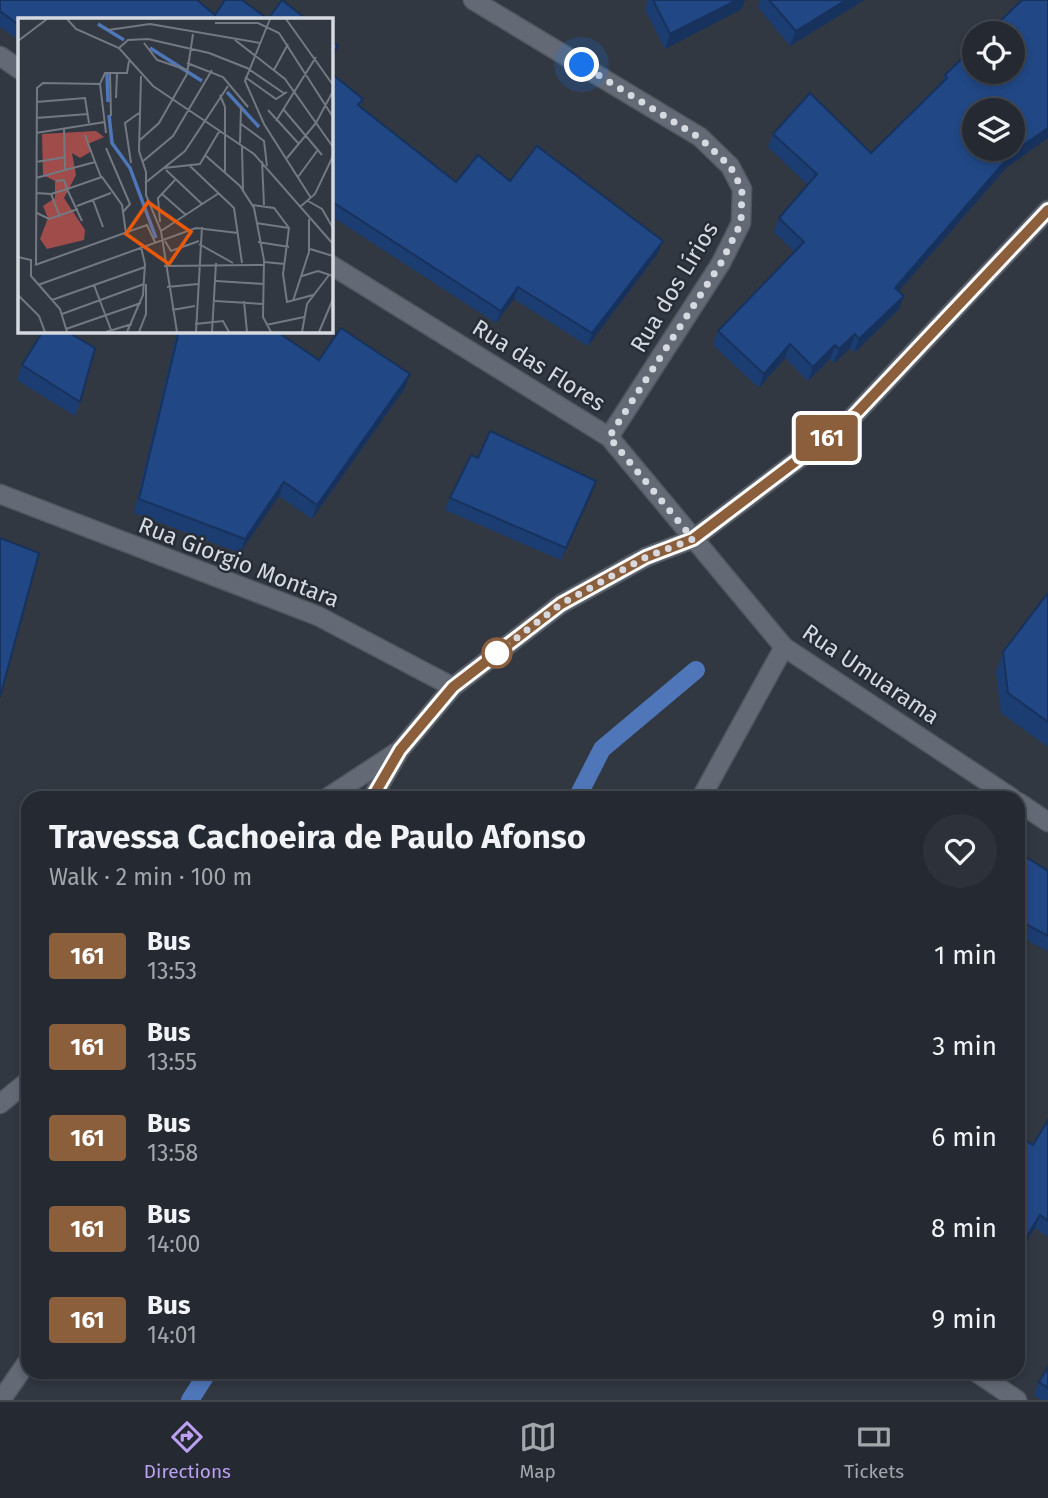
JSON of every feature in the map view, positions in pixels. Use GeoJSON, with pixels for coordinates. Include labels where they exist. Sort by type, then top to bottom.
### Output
{"type":"FeatureCollection","features":[{"type":"Feature","properties":{"kind":"street","name":"Rua dos Lírios"},"geometry":{"type":"LineString","coordinates":[[473,0],[700,138],[730,166],[742,189],[741,223],[721,263],[609,437]]}},
{"type":"Feature","properties":{"kind":"street"},"geometry":{"type":"LineString","coordinates":[[0,56],[18,68]]}},
{"type":"Feature","properties":{"kind":"street"},"geometry":{"type":"LineString","coordinates":[[376,791],[400,750],[453,687],[561,604],[646,557],[693,539],[849,421],[1048,210]]}},
{"type":"Feature","properties":{"kind":"street","name":"Rua das Flores"},"geometry":{"type":"LineString","coordinates":[[332,266],[609,437],[693,539]]}},
{"type":"Feature","properties":{"kind":"street","name":"Rua Giorgio Montara"},"geometry":{"type":"LineString","coordinates":[[0,494],[318,616],[453,687]]}},
{"type":"Feature","properties":{"kind":"street","name":"Rua Umuarama"},"geometry":{"type":"LineString","coordinates":[[693,539],[784,647],[1002,791]]}},
{"type":"Feature","properties":{"kind":"street"},"geometry":{"type":"LineString","coordinates":[[705,791],[784,647]]}},
{"type":"Feature","properties":{"kind":"street"},"geometry":{"type":"LineString","coordinates":[[338,791],[400,750]]}},
{"type":"Feature","properties":{"kind":"street"},"geometry":{"type":"LineString","coordinates":[[1025,807],[1048,822]]}},
{"type":"Feature","properties":{"kind":"street"},"geometry":{"type":"LineString","coordinates":[[0,1104],[21,1087]]}},
{"type":"Feature","properties":{"kind":"street"},"geometry":{"type":"LineString","coordinates":[[1,1400],[21,1372]]}},
{"type":"Feature","properties":{"kind":"street"},"geometry":{"type":"LineString","coordinates":[[986,1379],[1017,1400]]}},
{"type":"Feature","properties":{"kind":"building"},"geometry":{"type":"Polygon","coordinates":[[[0,0],[197,0],[215,15],[225,0],[242,0],[267,18],[18,18],[18,24],[0,11],[0,0]]]}},
{"type":"Feature","properties":{"kind":"building"},"geometry":{"type":"Polygon","coordinates":[[[282,0],[305,18],[269,18],[282,0]]]}},
{"type":"Feature","properties":{"kind":"building"},"geometry":{"type":"Polygon","coordinates":[[[653,0],[737,0],[670,34],[653,0]]]}},
{"type":"Feature","properties":{"kind":"building"},"geometry":{"type":"Polygon","coordinates":[[[769,0],[846,0],[796,31],[769,0]]]}},
{"type":"Feature","properties":{"kind":"building"},"geometry":{"type":"Polygon","coordinates":[[[1022,0],[1048,0],[1048,128],[1025,144],[1025,98],[962,98],[962,161],[1005,161],[895,288],[904,296],[859,339],[855,334],[839,349],[835,345],[813,367],[790,344],[764,374],[718,331],[804,242],[779,218],[817,174],[773,134],[810,93],[871,153],[947,78],[945,75],[962,59],[962,84],[1025,84],[1025,21],[1000,21],[1022,0]]]}},
{"type":"Feature","properties":{"kind":"building"},"geometry":{"type":"Polygon","coordinates":[[[332,41],[338,46],[332,54],[332,41]]]}},
{"type":"Feature","properties":{"kind":"building"},"geometry":{"type":"Polygon","coordinates":[[[332,74],[363,99],[358,105],[456,182],[478,155],[510,181],[537,146],[663,241],[592,333],[518,287],[501,311],[334,203],[332,206],[332,74]]]}},
{"type":"Feature","properties":{"kind":"building"},"geometry":{"type":"Polygon","coordinates":[[[341,328],[410,374],[317,505],[284,482],[245,539],[139,499],[179,332],[277,332],[319,360],[341,328]]]}},
{"type":"Feature","properties":{"kind":"building"},"geometry":{"type":"Polygon","coordinates":[[[42,332],[68,332],[95,348],[80,402],[22,365],[42,332]]]}},
{"type":"Feature","properties":{"kind":"building"},"geometry":{"type":"Polygon","coordinates":[[[490,431],[596,481],[566,548],[450,498],[471,455],[478,458],[490,431]]]}},
{"type":"Feature","properties":{"kind":"building"},"geometry":{"type":"Polygon","coordinates":[[[0,538],[39,553],[0,697],[0,538]]]}},
{"type":"Feature","properties":{"kind":"building"},"geometry":{"type":"Polygon","coordinates":[[[1048,593],[1048,722],[1008,693],[1003,652],[1048,593]]]}},
{"type":"Feature","properties":{"kind":"building"},"geometry":{"type":"Polygon","coordinates":[[[1025,856],[1048,871],[1048,936],[1025,924],[1025,856]]]}},
{"type":"Feature","properties":{"kind":"building"},"geometry":{"type":"Polygon","coordinates":[[[1048,1120],[1048,1221],[1040,1215],[1025,1239],[1025,1140],[1033,1145],[1048,1120]]]}},
{"type":"Feature","properties":{"kind":"building"},"geometry":{"type":"Polygon","coordinates":[[[1048,1367],[1048,1388],[1039,1382],[1048,1367]]]}},
{"type":"Feature","properties":{"kind":"waterway"},"geometry":{"type":"LineString","coordinates":[[581,791],[602,749],[696,670]]}},
{"type":"Feature","properties":{"kind":"waterway"},"geometry":{"type":"LineString","coordinates":[[190,1400],[204,1379]]}},
{"type":"Feature","properties":{"kind":"bus line","name":"161"},"geometry":{"type":"LineString","coordinates":[[376,791],[400,750],[453,687],[561,604],[646,557],[693,539],[849,421],[1048,210]]}},
{"type":"Feature","properties":{"kind":"route"},"geometry":{"type":"LineString","coordinates":[[497,653],[561,604],[646,557],[693,539],[609,437],[721,263],[741,223],[742,189],[730,166],[700,138],[582,65]]}}]}
